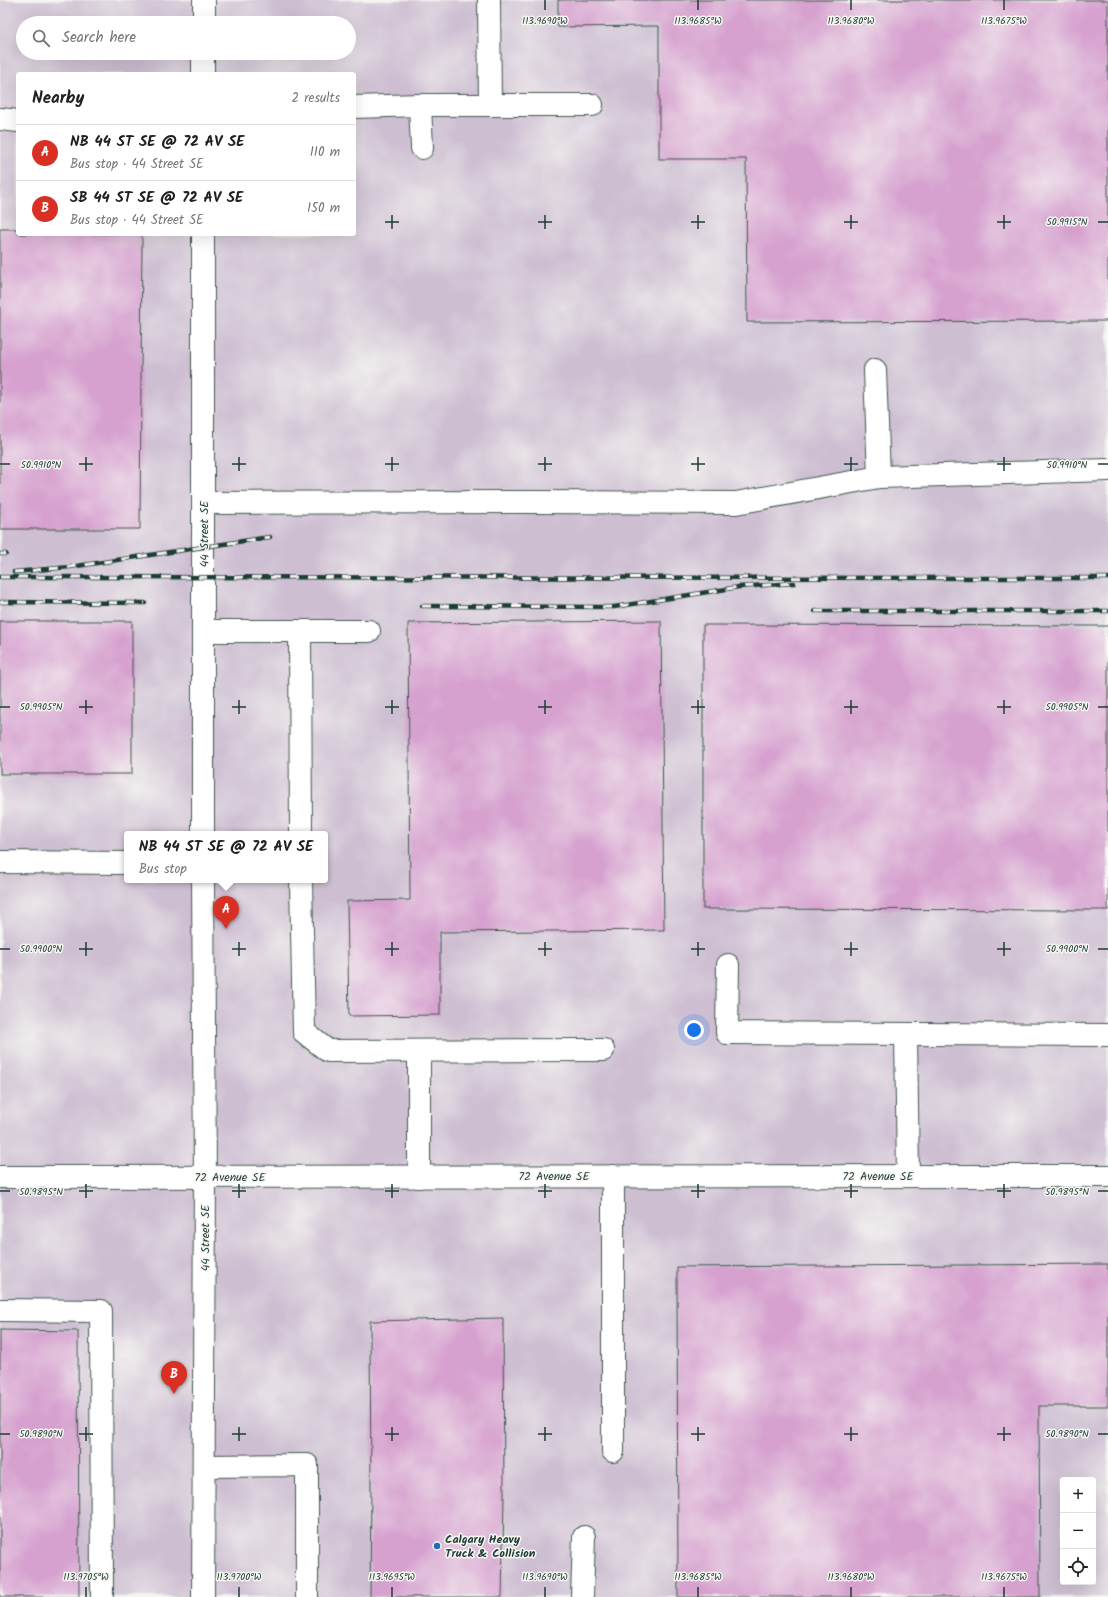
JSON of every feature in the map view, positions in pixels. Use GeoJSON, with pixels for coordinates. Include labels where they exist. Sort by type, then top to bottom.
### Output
{"type":"FeatureCollection","features":[{"type":"Feature","properties":{"kind":"street"},"geometry":{"type":"LineString","coordinates":[[204,0],[204,16]]}},
{"type":"Feature","properties":{"kind":"street"},"geometry":{"type":"LineString","coordinates":[[489,0],[490,104]]}},
{"type":"Feature","properties":{"kind":"street"},"geometry":{"type":"LineString","coordinates":[[203,60],[203,72]]}},
{"type":"Feature","properties":{"kind":"street"},"geometry":{"type":"LineString","coordinates":[[420,104],[422,148]]}},
{"type":"Feature","properties":{"kind":"street"},"geometry":{"type":"LineString","coordinates":[[356,107],[420,104],[592,105]]}},
{"type":"Feature","properties":{"kind":"street"},"geometry":{"type":"LineString","coordinates":[[0,119],[16,120]]}},
{"type":"Feature","properties":{"kind":"street","name":"44 Street SE"},"geometry":{"type":"LineString","coordinates":[[203,236],[203,831]]}},
{"type":"Feature","properties":{"kind":"street"},"geometry":{"type":"LineString","coordinates":[[875,370],[879,477]]}},
{"type":"Feature","properties":{"kind":"street"},"geometry":{"type":"LineString","coordinates":[[204,502],[534,502],[736,504],[879,477],[1108,470]]}},
{"type":"Feature","properties":{"kind":"street"},"geometry":{"type":"LineString","coordinates":[[204,632],[369,631]]}},
{"type":"Feature","properties":{"kind":"street"},"geometry":{"type":"LineString","coordinates":[[300,632],[301,831]]}},
{"type":"Feature","properties":{"kind":"street"},"geometry":{"type":"LineString","coordinates":[[0,862],[124,863]]}},
{"type":"Feature","properties":{"kind":"street","name":"44 Street SE"},"geometry":{"type":"LineString","coordinates":[[203,883],[205,1177],[203,1597]]}},
{"type":"Feature","properties":{"kind":"street"},"geometry":{"type":"LineString","coordinates":[[301,883],[304,1032],[328,1051],[603,1050]]}},
{"type":"Feature","properties":{"kind":"street"},"geometry":{"type":"LineString","coordinates":[[728,966],[727,1033],[1108,1035]]}},
{"type":"Feature","properties":{"kind":"street"},"geometry":{"type":"LineString","coordinates":[[906,1034],[908,1176]]}},
{"type":"Feature","properties":{"kind":"street"},"geometry":{"type":"LineString","coordinates":[[419,1051],[419,1177]]}},
{"type":"Feature","properties":{"kind":"street"},"geometry":{"type":"LineString","coordinates":[[613,1176],[613,1451]]}},
{"type":"Feature","properties":{"kind":"street","name":"72 Avenue SE"},"geometry":{"type":"LineString","coordinates":[[0,1177],[1108,1176]]}},
{"type":"Feature","properties":{"kind":"street"},"geometry":{"type":"LineString","coordinates":[[0,1310],[101,1311],[102,1597]]}},
{"type":"Feature","properties":{"kind":"street"},"geometry":{"type":"LineString","coordinates":[[204,1466],[307,1465],[307,1597]]}},
{"type":"Feature","properties":{"kind":"street"},"geometry":{"type":"LineString","coordinates":[[582,1597],[584,1536]]}},
{"type":"Feature","properties":{"kind":"shaded area"},"geometry":{"type":"Polygon","coordinates":[[[0,0],[1108,0],[1108,1597],[0,1597],[0,0]]]}},
{"type":"Feature","properties":{"kind":"building"},"geometry":{"type":"Polygon","coordinates":[[[558,0],[1108,0],[1108,321],[747,322],[746,159],[659,159],[659,26],[558,27],[558,0]]]}},
{"type":"Feature","properties":{"kind":"building"},"geometry":{"type":"Polygon","coordinates":[[[0,229],[16,229],[16,236],[142,236],[140,529],[0,529],[0,229]]]}},
{"type":"Feature","properties":{"kind":"building"},"geometry":{"type":"Polygon","coordinates":[[[0,621],[132,621],[132,774],[0,774],[0,621]]]}},
{"type":"Feature","properties":{"kind":"building"},"geometry":{"type":"Polygon","coordinates":[[[661,621],[664,930],[440,932],[440,1015],[349,1016],[347,901],[410,900],[408,623],[661,621]]]}},
{"type":"Feature","properties":{"kind":"building"},"geometry":{"type":"Polygon","coordinates":[[[703,625],[1108,626],[1108,910],[703,909],[703,625]]]}},
{"type":"Feature","properties":{"kind":"building"},"geometry":{"type":"Polygon","coordinates":[[[1108,1264],[1108,1406],[1039,1406],[1040,1597],[678,1597],[677,1267],[1108,1264]]]}},
{"type":"Feature","properties":{"kind":"building"},"geometry":{"type":"Polygon","coordinates":[[[503,1318],[504,1495],[502,1597],[370,1597],[370,1321],[503,1318]]]}},
{"type":"Feature","properties":{"kind":"building"},"geometry":{"type":"Polygon","coordinates":[[[0,1330],[78,1331],[79,1597],[0,1597],[0,1330]]]}},
{"type":"Feature","properties":{"kind":"railway"},"geometry":{"type":"LineString","coordinates":[[14,572],[70,567],[270,537]]}},
{"type":"Feature","properties":{"kind":"railway"},"geometry":{"type":"LineString","coordinates":[[0,554],[6,554]]}},
{"type":"Feature","properties":{"kind":"railway"},"geometry":{"type":"LineString","coordinates":[[0,577],[1108,578]]}},
{"type":"Feature","properties":{"kind":"railway"},"geometry":{"type":"LineString","coordinates":[[422,606],[614,607],[739,587],[794,583]]}},
{"type":"Feature","properties":{"kind":"railway"},"geometry":{"type":"LineString","coordinates":[[0,602],[145,603]]}},
{"type":"Feature","properties":{"kind":"railway"},"geometry":{"type":"LineString","coordinates":[[815,611],[1108,611]]}},
{"type":"Feature","properties":{"kind":"place","name":"NB 44 ST SE @ 72 AV SE"},"geometry":{"type":"Point","coordinates":[226,929]}},
{"type":"Feature","properties":{"kind":"place","name":"SB 44 ST SE @ 72 AV SE"},"geometry":{"type":"Point","coordinates":[174,1394]}},
{"type":"Feature","properties":{"kind":"place","name":"Calgary Heavy Truck & Collision"},"geometry":{"type":"Point","coordinates":[437,1546]}}]}
